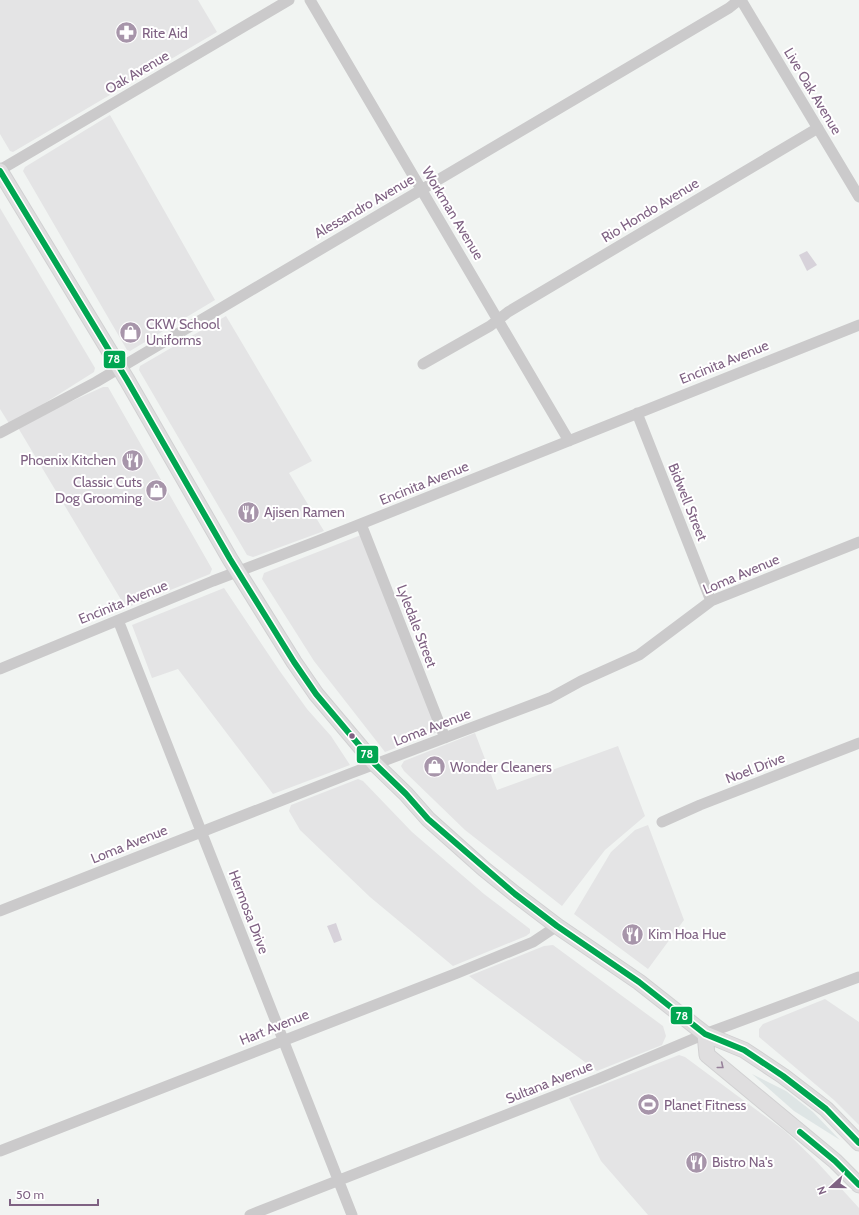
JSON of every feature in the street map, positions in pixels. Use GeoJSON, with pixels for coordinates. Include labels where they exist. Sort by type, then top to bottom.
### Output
{"type":"FeatureCollection","features":[{"type":"Feature","properties":{"kind":"main road"},"geometry":{"type":"LineString","coordinates":[[0,170],[119,367],[238,573],[294,662],[316,694],[375,764],[406,794],[428,819],[484,870],[557,926],[639,982],[705,1034],[744,1050],[783,1076],[826,1109],[859,1144]]}},
{"type":"Feature","properties":{"kind":"main road"},"geometry":{"type":"LineString","coordinates":[[705,1034],[707,1055],[835,1160],[859,1185]]}},
{"type":"Feature","properties":{"kind":"street","name":"Oak Avenue"},"geometry":{"type":"LineString","coordinates":[[0,170],[289,0]]}},
{"type":"Feature","properties":{"kind":"street","name":"Workman Avenue"},"geometry":{"type":"LineString","coordinates":[[310,0],[569,441]]}},
{"type":"Feature","properties":{"kind":"street","name":"Alessandro Avenue"},"geometry":{"type":"LineString","coordinates":[[0,433],[96,382],[119,367],[729,8],[740,0]]}},
{"type":"Feature","properties":{"kind":"street","name":"Live Oak Avenue"},"geometry":{"type":"LineString","coordinates":[[740,0],[859,197]]}},
{"type":"Feature","properties":{"kind":"street","name":"Rio Hondo Avenue"},"geometry":{"type":"LineString","coordinates":[[423,364],[484,329],[498,318],[818,128]]}},
{"type":"Feature","properties":{"kind":"street","name":"Encinita Avenue"},"geometry":{"type":"LineString","coordinates":[[0,669],[118,620],[859,325]]}},
{"type":"Feature","properties":{"kind":"street","name":"Bidwell Street"},"geometry":{"type":"LineString","coordinates":[[637,413],[711,601]]}},
{"type":"Feature","properties":{"kind":"street","name":"Lyledale Street"},"geometry":{"type":"LineString","coordinates":[[361,524],[445,738]]}},
{"type":"Feature","properties":{"kind":"street","name":"Loma Avenue"},"geometry":{"type":"LineString","coordinates":[[0,911],[375,764],[550,698],[581,681],[639,655],[711,601],[859,542]]}},
{"type":"Feature","properties":{"kind":"street","name":"Hermosa Drive"},"geometry":{"type":"LineString","coordinates":[[118,620],[352,1215]]}},
{"type":"Feature","properties":{"kind":"street","name":"Noel Drive"},"geometry":{"type":"LineString","coordinates":[[662,822],[700,805],[859,743]]}},
{"type":"Feature","properties":{"kind":"street","name":"Hart Avenue"},"geometry":{"type":"LineString","coordinates":[[0,1151],[533,942],[557,926]]}},
{"type":"Feature","properties":{"kind":"street","name":"Sultana Avenue"},"geometry":{"type":"LineString","coordinates":[[250,1215],[598,1079],[705,1034],[859,977]]}},
{"type":"Feature","properties":{"kind":"shaded area"},"geometry":{"type":"Polygon","coordinates":[[[0,0],[198,0],[217,32],[13,152],[10,151],[0,134],[0,0]]]}},
{"type":"Feature","properties":{"kind":"shaded area"},"geometry":{"type":"Polygon","coordinates":[[[110,115],[215,300],[130,351],[127,350],[23,171],[25,167],[110,115]]]}},
{"type":"Feature","properties":{"kind":"shaded area"},"geometry":{"type":"Polygon","coordinates":[[[0,208],[95,368],[94,372],[10,425],[0,409],[0,208]]]}},
{"type":"Feature","properties":{"kind":"shaded area"},"geometry":{"type":"Polygon","coordinates":[[[807,251],[817,265],[807,271],[799,255],[807,251]]]}},
{"type":"Feature","properties":{"kind":"shaded area"},"geometry":{"type":"Polygon","coordinates":[[[226,316],[312,461],[289,473],[324,531],[253,557],[247,555],[139,370],[140,366],[226,316]]]}},
{"type":"Feature","properties":{"kind":"shaded area"},"geometry":{"type":"Polygon","coordinates":[[[103,387],[108,387],[212,569],[210,574],[126,608],[17,426],[103,387]]]}},
{"type":"Feature","properties":{"kind":"shaded area"},"geometry":{"type":"Polygon","coordinates":[[[361,535],[438,732],[385,752],[314,661],[262,579],[264,573],[361,535]]]}},
{"type":"Feature","properties":{"kind":"shaded area"},"geometry":{"type":"Polygon","coordinates":[[[224,588],[279,670],[307,709],[331,736],[350,765],[273,794],[178,669],[152,678],[132,625],[224,588]]]}},
{"type":"Feature","properties":{"kind":"shaded area"},"geometry":{"type":"Polygon","coordinates":[[[475,733],[497,790],[618,746],[645,816],[605,850],[562,906],[465,830],[404,771],[401,766],[404,761],[475,733]]]}},
{"type":"Feature","properties":{"kind":"shaded area"},"geometry":{"type":"Polygon","coordinates":[[[358,779],[363,781],[412,832],[484,894],[530,929],[530,933],[453,966],[370,897],[300,830],[289,811],[291,805],[358,779]]]}},
{"type":"Feature","properties":{"kind":"shaded area"},"geometry":{"type":"Polygon","coordinates":[[[648,825],[684,920],[648,969],[574,914],[611,852],[635,830],[648,825]]]}},
{"type":"Feature","properties":{"kind":"shaded area"},"geometry":{"type":"Polygon","coordinates":[[[336,923],[342,940],[334,943],[327,926],[336,923]]]}},
{"type":"Feature","properties":{"kind":"shaded area"},"geometry":{"type":"Polygon","coordinates":[[[553,945],[663,1026],[666,1036],[662,1045],[597,1071],[469,976],[544,946],[553,945]]]}},
{"type":"Feature","properties":{"kind":"shaded area"},"geometry":{"type":"Polygon","coordinates":[[[825,999],[859,1022],[859,1125],[834,1100],[759,1037],[759,1029],[763,1024],[825,999]]]}},
{"type":"Feature","properties":{"kind":"shaded area"},"geometry":{"type":"Polygon","coordinates":[[[679,1055],[685,1057],[785,1131],[817,1162],[859,1208],[859,1215],[648,1215],[601,1161],[569,1098],[679,1055]]]}},
{"type":"Feature","properties":{"kind":"shaded area"},"geometry":{"type":"Polygon","coordinates":[[[752,1074],[786,1091],[813,1112],[840,1140],[794,1111],[752,1074]]]}},
{"type":"Feature","properties":{"kind":"transit line","name":"78"},"geometry":{"type":"LineString","coordinates":[[0,171],[127,380],[230,559],[294,662],[316,694],[375,764],[406,794],[428,819],[515,894],[557,926],[639,982],[705,1034],[744,1050],[783,1076],[826,1109],[859,1143]]}},
{"type":"Feature","properties":{"kind":"transit line","name":"78"},"geometry":{"type":"LineString","coordinates":[[800,1132],[835,1161],[859,1185]]}},
{"type":"Feature","properties":{"kind":"place","name":"Rite Aid"},"geometry":{"type":"Point","coordinates":[127,33]}},
{"type":"Feature","properties":{"kind":"place","name":"CKW School Uniforms"},"geometry":{"type":"Point","coordinates":[131,332]}},
{"type":"Feature","properties":{"kind":"place","name":"Phoenix Kitchen"},"geometry":{"type":"Point","coordinates":[132,460]}},
{"type":"Feature","properties":{"kind":"place","name":"Classic Cuts Dog Grooming"},"geometry":{"type":"Point","coordinates":[157,490]}},
{"type":"Feature","properties":{"kind":"place","name":"Ajisen Ramen"},"geometry":{"type":"Point","coordinates":[248,512]}},
{"type":"Feature","properties":{"kind":"place","name":"Wonder Cleaners"},"geometry":{"type":"Point","coordinates":[434,767]}},
{"type":"Feature","properties":{"kind":"place","name":"Kim Hoa Hue"},"geometry":{"type":"Point","coordinates":[633,934]}},
{"type":"Feature","properties":{"kind":"place","name":"Planet Fitness"},"geometry":{"type":"Point","coordinates":[649,1105]}},
{"type":"Feature","properties":{"kind":"place","name":"Bistro Na's"},"geometry":{"type":"Point","coordinates":[697,1162]}}]}
